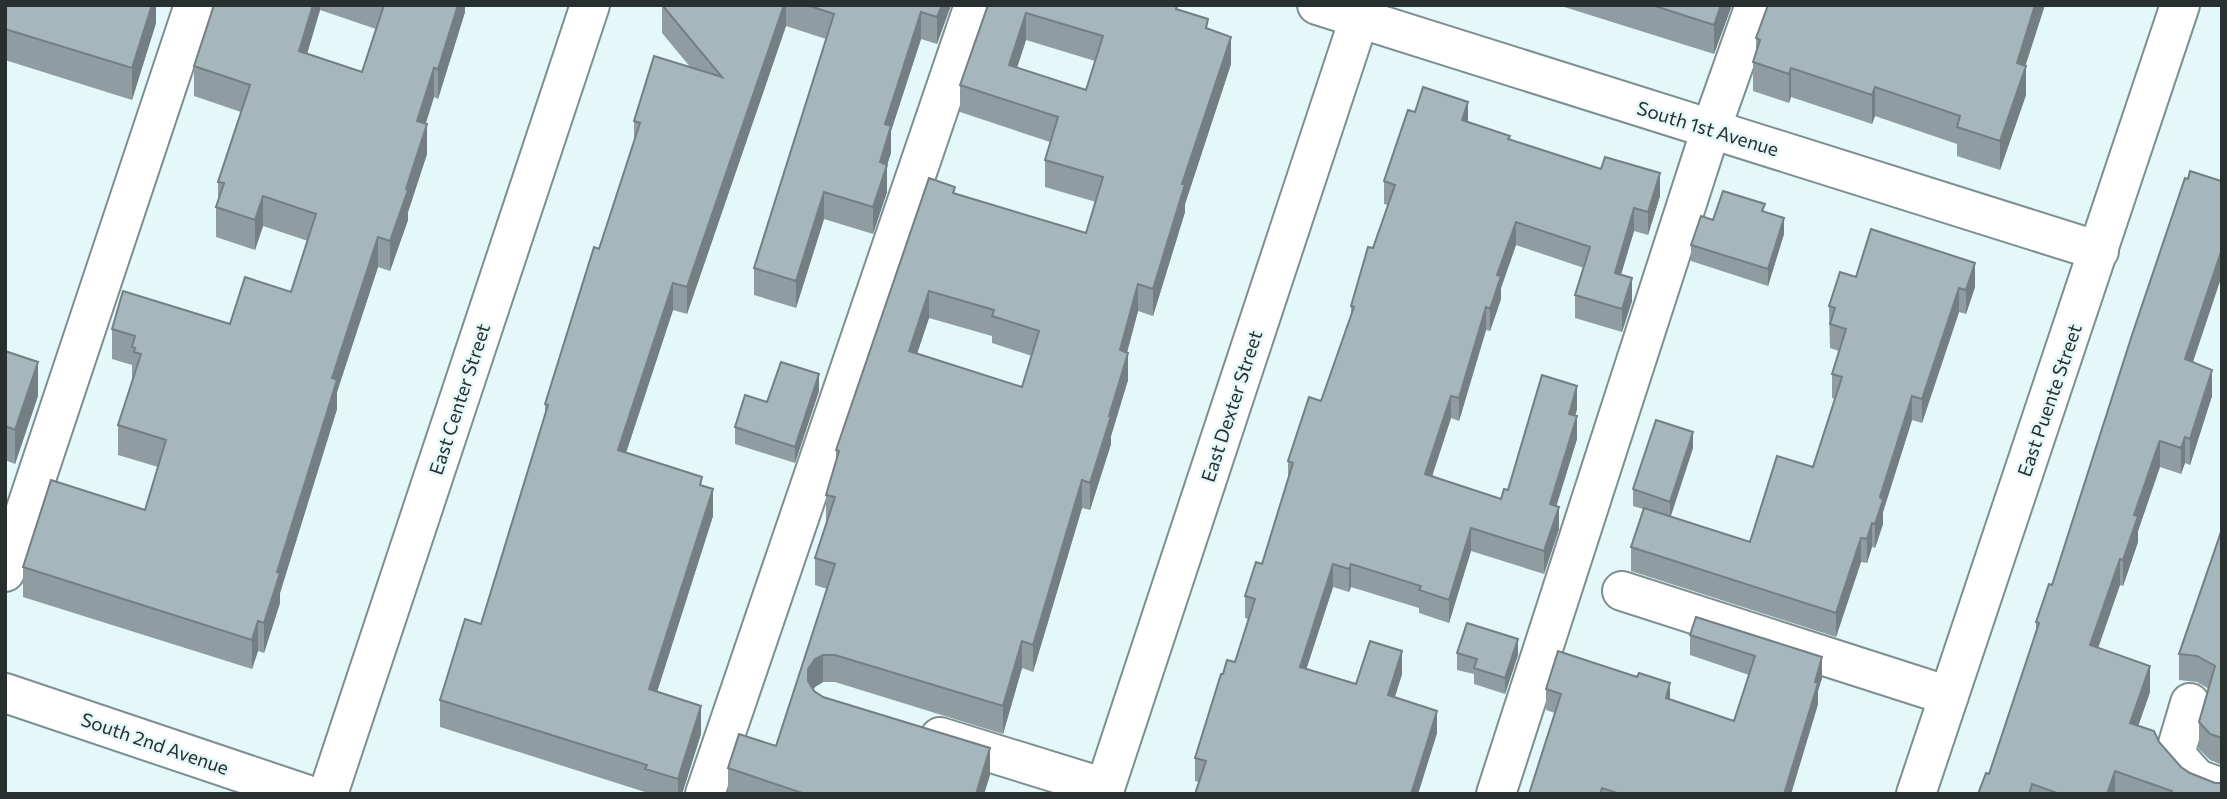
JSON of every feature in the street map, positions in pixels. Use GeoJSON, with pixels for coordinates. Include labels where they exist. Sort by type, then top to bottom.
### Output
{"type":"FeatureCollection","features":[{"type":"Feature","properties":{"kind":"street"},"geometry":{"type":"LineString","coordinates":[[5,572],[194,5]]}},
{"type":"Feature","properties":{"kind":"street","name":"East Center Street"},"geometry":{"type":"LineString","coordinates":[[328,794],[590,5]]}},
{"type":"Feature","properties":{"kind":"street"},"geometry":{"type":"LineString","coordinates":[[705,794],[974,5]]}},
{"type":"Feature","properties":{"kind":"street","name":"South 1st Avenue"},"geometry":{"type":"LineString","coordinates":[[1317,5],[2099,251]]}},
{"type":"Feature","properties":{"kind":"street"},"geometry":{"type":"LineString","coordinates":[[1496,794],[1711,130],[1755,5]]}},
{"type":"Feature","properties":{"kind":"street","name":"East Puente Street"},"geometry":{"type":"LineString","coordinates":[[1916,794],[2180,5]]}},
{"type":"Feature","properties":{"kind":"street","name":"East Dexter Street"},"geometry":{"type":"LineString","coordinates":[[1104,791],[1359,19]]}},
{"type":"Feature","properties":{"kind":"street"},"geometry":{"type":"LineString","coordinates":[[1622,591],[1949,696]]}},
{"type":"Feature","properties":{"kind":"street","name":"South 2nd Avenue"},"geometry":{"type":"LineString","coordinates":[[5,693],[305,794]]}},
{"type":"Feature","properties":{"kind":"street"},"geometry":{"type":"LineString","coordinates":[[2190,703],[2175,754],[2197,779],[2222,788]]}},
{"type":"Feature","properties":{"kind":"street"},"geometry":{"type":"LineString","coordinates":[[908,727],[1104,791]]}},
{"type":"Feature","properties":{"kind":"building"},"geometry":{"type":"Polygon","coordinates":[[[5,5],[152,5],[132,68],[5,29],[5,5]]]}},
{"type":"Feature","properties":{"kind":"building"},"geometry":{"type":"Polygon","coordinates":[[[214,5],[313,5],[299,51],[362,72],[384,5],[458,5],[438,69],[434,68],[417,121],[427,124],[406,189],[408,190],[390,241],[378,237],[332,378],[337,380],[277,572],[280,573],[264,623],[258,621],[252,640],[23,567],[51,480],[145,510],[166,440],[118,425],[141,354],[134,352],[135,348],[132,347],[135,336],[112,329],[123,291],[230,324],[245,277],[291,292],[316,214],[263,196],[255,220],[216,207],[224,183],[218,182],[250,85],[194,66],[214,5]]]}},
{"type":"Feature","properties":{"kind":"building"},"geometry":{"type":"Polygon","coordinates":[[[662,5],[784,5],[687,287],[673,283],[618,450],[702,477],[700,485],[713,489],[649,689],[701,706],[678,779],[645,769],[647,765],[440,700],[465,619],[481,624],[594,247],[599,249],[640,123],[634,121],[654,56],[722,77],[662,5]]]}},
{"type":"Feature","properties":{"kind":"building"},"geometry":{"type":"Polygon","coordinates":[[[807,5],[942,5],[937,17],[921,12],[885,124],[891,126],[880,162],[887,165],[873,207],[824,192],[796,281],[754,268],[834,14],[807,5]]]}},
{"type":"Feature","properties":{"kind":"building"},"geometry":{"type":"Polygon","coordinates":[[[988,5],[1174,5],[1177,6],[1176,9],[1208,19],[1206,28],[1231,37],[1182,184],[1185,184],[1153,289],[1138,284],[1120,350],[1128,353],[1090,483],[1082,480],[1033,645],[1022,641],[1003,706],[835,655],[823,655],[815,659],[808,669],[808,681],[814,691],[823,697],[990,748],[976,794],[805,794],[728,768],[739,734],[776,746],[835,564],[815,558],[835,497],[826,495],[839,451],[836,450],[929,178],[955,187],[953,193],[1086,233],[1103,177],[1045,160],[1058,117],[960,85],[988,5]],[[1026,13],[1009,65],[1086,90],[1103,36],[1026,13]],[[929,291],[909,351],[1022,387],[1039,331],[992,316],[994,310],[929,291]]]}},
{"type":"Feature","properties":{"kind":"building"},"geometry":{"type":"Polygon","coordinates":[[[1652,5],[1721,5],[1714,25],[1652,5]]]}},
{"type":"Feature","properties":{"kind":"building"},"geometry":{"type":"Polygon","coordinates":[[[1768,5],[2035,5],[2017,63],[2026,66],[2000,141],[1957,127],[1960,116],[1875,87],[1872,95],[1791,68],[1789,74],[1753,62],[1760,40],[1756,38],[1768,5]]]}},
{"type":"Feature","properties":{"kind":"building"},"geometry":{"type":"Polygon","coordinates":[[[1423,87],[1468,102],[1462,120],[1510,136],[1508,139],[1601,169],[1605,157],[1660,173],[1648,212],[1634,208],[1615,273],[1632,278],[1622,309],[1575,295],[1590,247],[1516,222],[1497,275],[1501,276],[1490,309],[1486,307],[1459,398],[1451,396],[1425,474],[1501,499],[1504,489],[1508,490],[1542,375],[1577,386],[1569,414],[1577,416],[1550,504],[1559,507],[1544,551],[1471,528],[1449,600],[1419,590],[1421,586],[1351,564],[1349,569],[1333,564],[1300,667],[1356,684],[1370,641],[1402,651],[1388,695],[1437,711],[1411,794],[1195,794],[1206,761],[1195,758],[1221,674],[1227,660],[1235,662],[1255,599],[1245,596],[1256,562],[1262,564],[1293,463],[1288,461],[1309,397],[1321,401],[1354,307],[1351,306],[1368,247],[1373,248],[1395,185],[1384,181],[1408,110],[1415,112],[1423,87]]]}},
{"type":"Feature","properties":{"kind":"building"},"geometry":{"type":"Polygon","coordinates":[[[2190,171],[2221,181],[2222,178],[2222,249],[2185,359],[2212,370],[2190,439],[2185,437],[2181,448],[2160,441],[2159,443],[2134,515],[2138,516],[2123,560],[2120,559],[2090,645],[2150,666],[2130,723],[2154,731],[2159,742],[2181,767],[2190,773],[2222,783],[2222,794],[2171,794],[2172,791],[2115,771],[2107,794],[2060,794],[2032,784],[2029,794],[1978,794],[1986,773],[1989,774],[2039,623],[2036,622],[2049,584],[2052,585],[2132,335],[2185,178],[2188,179],[2190,171]]]}},
{"type":"Feature","properties":{"kind":"building"},"geometry":{"type":"Polygon","coordinates":[[[1723,191],[1765,204],[1762,211],[1784,218],[1768,269],[1691,245],[1701,216],[1713,220],[1723,191]]]}},
{"type":"Feature","properties":{"kind":"building"},"geometry":{"type":"Polygon","coordinates":[[[1871,229],[1975,263],[1966,290],[1959,288],[1922,399],[1912,396],[1880,497],[1883,500],[1875,524],[1872,523],[1867,539],[1861,538],[1836,613],[1631,547],[1644,508],[1750,542],[1777,456],[1813,467],[1842,377],[1832,374],[1846,329],[1830,324],[1835,308],[1829,306],[1840,272],[1856,277],[1871,229]]]}},
{"type":"Feature","properties":{"kind":"building"},"geometry":{"type":"Polygon","coordinates":[[[5,351],[38,362],[15,430],[5,426],[5,351]]]}},
{"type":"Feature","properties":{"kind":"building"},"geometry":{"type":"Polygon","coordinates":[[[781,362],[819,374],[795,447],[735,427],[745,395],[767,402],[781,362]]]}},
{"type":"Feature","properties":{"kind":"building"},"geometry":{"type":"Polygon","coordinates":[[[1656,420],[1693,432],[1670,502],[1633,489],[1656,420]]]}},
{"type":"Feature","properties":{"kind":"building"},"geometry":{"type":"Polygon","coordinates":[[[2222,529],[2222,738],[2210,734],[2199,722],[2215,666],[2197,656],[2179,654],[2222,529]]]}},
{"type":"Feature","properties":{"kind":"building"},"geometry":{"type":"Polygon","coordinates":[[[1696,617],[1822,657],[1815,682],[1818,683],[1784,794],[1620,794],[1602,788],[1600,794],[1529,794],[1561,694],[1546,689],[1558,651],[1637,677],[1639,673],[1670,683],[1666,698],[1734,721],[1755,656],[1690,635],[1696,617]]]}},
{"type":"Feature","properties":{"kind":"building"},"geometry":{"type":"Polygon","coordinates":[[[1467,623],[1518,639],[1505,678],[1474,668],[1477,659],[1457,653],[1467,623]]]}}]}
